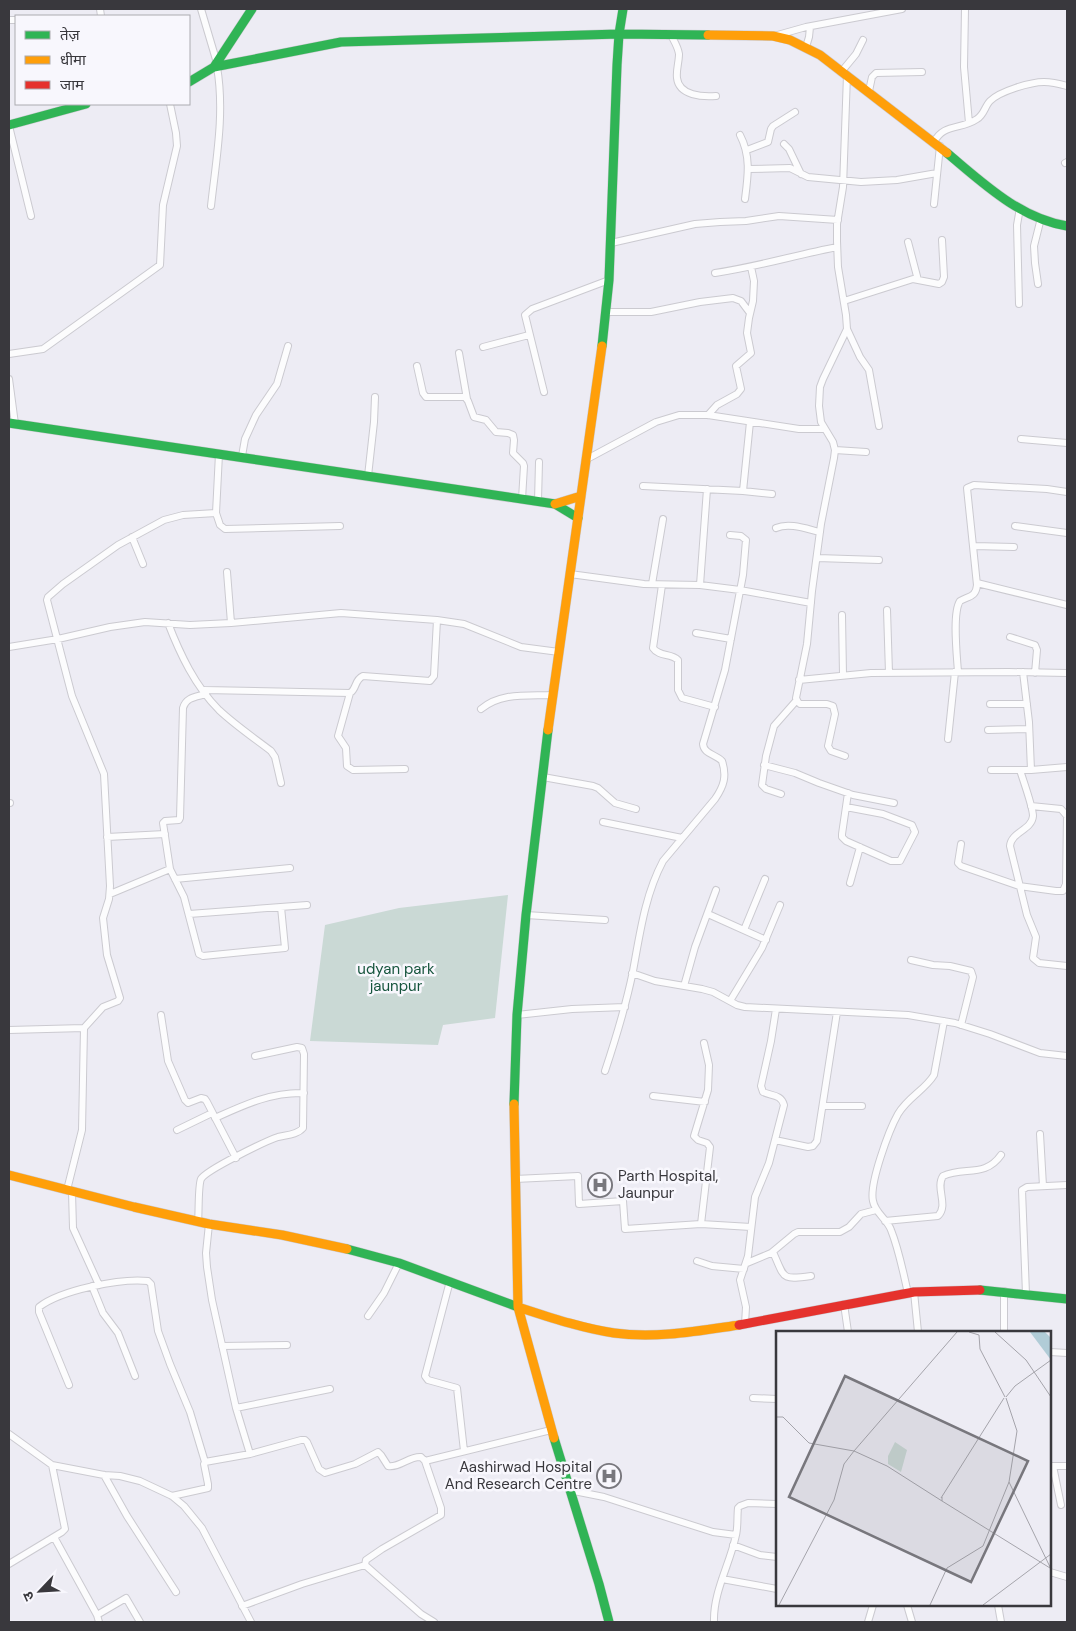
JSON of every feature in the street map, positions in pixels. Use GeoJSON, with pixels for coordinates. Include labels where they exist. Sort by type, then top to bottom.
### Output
{"type":"FeatureCollection","features":[{"type":"Feature","properties":{"kind":"main road"},"geometry":{"type":"LineString","coordinates":[[216,66],[252,9]]}},
{"type":"Feature","properties":{"kind":"main road"},"geometry":{"type":"LineString","coordinates":[[609,1622],[569,1490],[518,1307],[514,1110],[517,1015],[526,916],[552,695],[587,459],[606,312],[611,243],[619,34],[623,9]]}},
{"type":"Feature","properties":{"kind":"main road"},"geometry":{"type":"LineString","coordinates":[[190,81],[216,66],[341,42],[619,34],[772,36],[790,40],[820,55],[937,144],[1001,198],[1041,218],[1067,226]]}},
{"type":"Feature","properties":{"kind":"main road"},"geometry":{"type":"LineString","coordinates":[[9,126],[82,105]]}},
{"type":"Feature","properties":{"kind":"main road"},"geometry":{"type":"LineString","coordinates":[[12,424],[242,456],[538,501],[555,504],[578,518]]}},
{"type":"Feature","properties":{"kind":"main road"},"geometry":{"type":"LineString","coordinates":[[555,504],[581,496]]}},
{"type":"Feature","properties":{"kind":"main road"},"geometry":{"type":"LineString","coordinates":[[9,1175],[198,1222],[282,1235],[399,1263],[518,1307],[575,1325],[614,1333],[643,1335],[686,1333],[745,1324],[911,1292],[946,1289],[1004,1291],[1067,1299]]}},
{"type":"Feature","properties":{"kind":"street"},"geometry":{"type":"LineString","coordinates":[[201,9],[221,88],[220,120],[211,206]]}},
{"type":"Feature","properties":{"kind":"street"},"geometry":{"type":"LineString","coordinates":[[772,36],[902,9]]}},
{"type":"Feature","properties":{"kind":"street"},"geometry":{"type":"LineString","coordinates":[[965,9],[964,67],[969,123]]}},
{"type":"Feature","properties":{"kind":"street"},"geometry":{"type":"LineString","coordinates":[[806,47],[810,27]]}},
{"type":"Feature","properties":{"kind":"street"},"geometry":{"type":"LineString","coordinates":[[671,36],[678,52],[677,77],[679,85],[694,95],[716,96]]}},
{"type":"Feature","properties":{"kind":"street"},"geometry":{"type":"LineString","coordinates":[[863,40],[844,73],[843,179],[837,247],[847,329],[860,357],[869,370],[879,426]]}},
{"type":"Feature","properties":{"kind":"street"},"geometry":{"type":"LineString","coordinates":[[868,91],[872,77],[876,73],[922,72]]}},
{"type":"Feature","properties":{"kind":"street"},"geometry":{"type":"LineString","coordinates":[[934,204],[937,144],[941,132],[978,119],[990,100],[1002,94],[1034,83],[1052,82],[1067,86]]}},
{"type":"Feature","properties":{"kind":"street"},"geometry":{"type":"LineString","coordinates":[[9,354],[43,349],[160,265],[163,205],[177,146],[170,105]]}},
{"type":"Feature","properties":{"kind":"street"},"geometry":{"type":"LineString","coordinates":[[747,150],[768,142],[773,126],[795,112]]}},
{"type":"Feature","properties":{"kind":"street"},"geometry":{"type":"LineString","coordinates":[[9,126],[31,216]]}},
{"type":"Feature","properties":{"kind":"street"},"geometry":{"type":"LineString","coordinates":[[740,135],[747,150],[749,169],[745,199]]}},
{"type":"Feature","properties":{"kind":"street"},"geometry":{"type":"LineString","coordinates":[[784,144],[789,149],[800,174]]}},
{"type":"Feature","properties":{"kind":"street"},"geometry":{"type":"LineString","coordinates":[[749,169],[790,168],[808,176],[861,182],[878,182],[937,173]]}},
{"type":"Feature","properties":{"kind":"street"},"geometry":{"type":"LineString","coordinates":[[1019,304],[1017,225],[1020,208]]}},
{"type":"Feature","properties":{"kind":"street"},"geometry":{"type":"LineString","coordinates":[[611,243],[688,226],[720,222],[786,216],[838,220]]}},
{"type":"Feature","properties":{"kind":"street"},"geometry":{"type":"LineString","coordinates":[[1038,284],[1034,246],[1041,218]]}},
{"type":"Feature","properties":{"kind":"street"},"geometry":{"type":"LineString","coordinates":[[844,302],[908,280],[939,284],[944,277],[942,240]]}},
{"type":"Feature","properties":{"kind":"street"},"geometry":{"type":"LineString","coordinates":[[908,242],[918,280]]}},
{"type":"Feature","properties":{"kind":"street"},"geometry":{"type":"LineString","coordinates":[[715,273],[751,268],[789,257],[837,247]]}},
{"type":"Feature","properties":{"kind":"street"},"geometry":{"type":"LineString","coordinates":[[708,415],[722,402],[737,394],[741,389],[736,366],[751,353],[747,333],[753,302],[754,281],[751,268]]}},
{"type":"Feature","properties":{"kind":"street"},"geometry":{"type":"LineString","coordinates":[[544,392],[525,319],[527,312],[609,280]]}},
{"type":"Feature","properties":{"kind":"street"},"geometry":{"type":"LineString","coordinates":[[606,312],[651,312],[695,302],[733,298],[741,301],[750,314]]}},
{"type":"Feature","properties":{"kind":"street"},"geometry":{"type":"LineString","coordinates":[[781,794],[763,787],[764,765],[774,726],[796,700],[807,644],[820,532],[835,450],[820,415],[820,386],[847,329]]}},
{"type":"Feature","properties":{"kind":"street"},"geometry":{"type":"LineString","coordinates":[[483,347],[529,335]]}},
{"type":"Feature","properties":{"kind":"street"},"geometry":{"type":"LineString","coordinates":[[242,456],[245,439],[256,415],[277,384],[288,346]]}},
{"type":"Feature","properties":{"kind":"street"},"geometry":{"type":"LineString","coordinates":[[459,353],[467,399],[474,417],[486,420],[496,432],[513,435],[513,453],[523,462],[524,466],[522,499]]}},
{"type":"Feature","properties":{"kind":"street"},"geometry":{"type":"LineString","coordinates":[[417,366],[426,397],[463,396],[467,399]]}},
{"type":"Feature","properties":{"kind":"street"},"geometry":{"type":"LineString","coordinates":[[9,379],[12,424]]}},
{"type":"Feature","properties":{"kind":"street"},"geometry":{"type":"LineString","coordinates":[[368,476],[375,397]]}},
{"type":"Feature","properties":{"kind":"street"},"geometry":{"type":"LineString","coordinates":[[587,459],[661,420],[679,415],[708,415],[799,429],[825,429]]}},
{"type":"Feature","properties":{"kind":"street"},"geometry":{"type":"LineString","coordinates":[[743,491],[750,422]]}},
{"type":"Feature","properties":{"kind":"street"},"geometry":{"type":"LineString","coordinates":[[1021,440],[1067,443]]}},
{"type":"Feature","properties":{"kind":"street"},"geometry":{"type":"LineString","coordinates":[[835,450],[866,452]]}},
{"type":"Feature","properties":{"kind":"street"},"geometry":{"type":"LineString","coordinates":[[219,454],[216,513],[220,525],[225,529],[340,526]]}},
{"type":"Feature","properties":{"kind":"street"},"geometry":{"type":"LineString","coordinates":[[538,501],[539,462]]}},
{"type":"Feature","properties":{"kind":"street"},"geometry":{"type":"LineString","coordinates":[[643,486],[772,494]]}},
{"type":"Feature","properties":{"kind":"street"},"geometry":{"type":"LineString","coordinates":[[948,739],[957,672],[957,609],[960,601],[974,595],[977,591],[967,491],[970,486],[1008,486],[1067,492]]}},
{"type":"Feature","properties":{"kind":"street"},"geometry":{"type":"LineString","coordinates":[[700,585],[707,489]]}},
{"type":"Feature","properties":{"kind":"street"},"geometry":{"type":"LineString","coordinates":[[135,1376],[118,1333],[106,1318],[73,1228],[70,1191],[82,1130],[84,1028],[104,1007],[118,1001],[120,998],[107,955],[103,918],[110,894],[104,774],[72,696],[47,600],[63,584],[132,537],[173,517],[216,513]]}},
{"type":"Feature","properties":{"kind":"street"},"geometry":{"type":"LineString","coordinates":[[652,584],[662,519]]}},
{"type":"Feature","properties":{"kind":"street"},"geometry":{"type":"LineString","coordinates":[[776,528],[790,526],[820,532]]}},
{"type":"Feature","properties":{"kind":"street"},"geometry":{"type":"LineString","coordinates":[[1015,526],[1067,533]]}},
{"type":"Feature","properties":{"kind":"street"},"geometry":{"type":"LineString","coordinates":[[605,1071],[616,1039],[632,974],[646,902],[651,888],[663,861],[715,799],[724,781],[722,761],[706,752],[703,747],[703,741],[725,670],[740,590],[746,543],[744,537],[730,535]]}},
{"type":"Feature","properties":{"kind":"street"},"geometry":{"type":"LineString","coordinates":[[132,537],[142,564]]}},
{"type":"Feature","properties":{"kind":"street"},"geometry":{"type":"LineString","coordinates":[[974,546],[1014,547]]}},
{"type":"Feature","properties":{"kind":"street"},"geometry":{"type":"LineString","coordinates":[[817,558],[878,560]]}},
{"type":"Feature","properties":{"kind":"street"},"geometry":{"type":"LineString","coordinates":[[227,572],[232,623]]}},
{"type":"Feature","properties":{"kind":"street"},"geometry":{"type":"LineString","coordinates":[[570,574],[662,585],[700,585],[811,603]]}},
{"type":"Feature","properties":{"kind":"street"},"geometry":{"type":"LineString","coordinates":[[977,583],[1067,606]]}},
{"type":"Feature","properties":{"kind":"street"},"geometry":{"type":"LineString","coordinates":[[662,585],[653,648],[656,652],[674,656],[678,660],[678,690],[682,698],[715,707]]}},
{"type":"Feature","properties":{"kind":"street"},"geometry":{"type":"LineString","coordinates":[[887,610],[889,673]]}},
{"type":"Feature","properties":{"kind":"street"},"geometry":{"type":"LineString","coordinates":[[9,647],[145,622],[190,625],[341,613],[437,620],[464,624],[521,647],[559,652]]}},
{"type":"Feature","properties":{"kind":"street"},"geometry":{"type":"LineString","coordinates":[[842,615],[843,675]]}},
{"type":"Feature","properties":{"kind":"street"},"geometry":{"type":"LineString","coordinates":[[405,769],[353,770],[347,766],[346,748],[338,736],[350,693],[354,690],[356,681],[363,676],[402,678],[427,682],[432,680],[437,620]]}},
{"type":"Feature","properties":{"kind":"street"},"geometry":{"type":"LineString","coordinates":[[168,623],[184,661],[220,711],[275,757],[281,783]]}},
{"type":"Feature","properties":{"kind":"street"},"geometry":{"type":"LineString","coordinates":[[696,633],[731,639]]}},
{"type":"Feature","properties":{"kind":"street"},"geometry":{"type":"LineString","coordinates":[[1010,637],[1035,645],[1038,650],[1035,673]]}},
{"type":"Feature","properties":{"kind":"street"},"geometry":{"type":"LineString","coordinates":[[800,680],[843,675],[889,673],[1023,672],[1067,674]]}},
{"type":"Feature","properties":{"kind":"street"},"geometry":{"type":"LineString","coordinates":[[1023,672],[1031,770]]}},
{"type":"Feature","properties":{"kind":"street"},"geometry":{"type":"LineString","coordinates":[[281,906],[285,948],[200,956],[184,897],[170,869],[163,822],[166,820],[179,820],[180,818],[183,708],[189,699],[205,692],[350,693]]}},
{"type":"Feature","properties":{"kind":"street"},"geometry":{"type":"LineString","coordinates":[[481,709],[493,701],[508,697],[552,695]]}},
{"type":"Feature","properties":{"kind":"street"},"geometry":{"type":"LineString","coordinates":[[796,700],[800,704],[827,704],[833,706],[835,714],[828,746],[831,751],[845,756]]}},
{"type":"Feature","properties":{"kind":"street"},"geometry":{"type":"LineString","coordinates":[[990,704],[1027,704]]}},
{"type":"Feature","properties":{"kind":"street"},"geometry":{"type":"LineString","coordinates":[[988,730],[1029,730]]}},
{"type":"Feature","properties":{"kind":"street"},"geometry":{"type":"LineString","coordinates":[[764,765],[788,770],[848,793],[894,803]]}},
{"type":"Feature","properties":{"kind":"street"},"geometry":{"type":"LineString","coordinates":[[991,770],[1031,770],[1067,767]]}},
{"type":"Feature","properties":{"kind":"street"},"geometry":{"type":"LineString","coordinates":[[1020,770],[1033,818],[1011,842],[1010,846],[1028,920],[1036,937],[1034,960],[1067,966]]}},
{"type":"Feature","properties":{"kind":"street"},"geometry":{"type":"LineString","coordinates":[[543,777],[593,786],[598,788],[614,803],[636,809]]}},
{"type":"Feature","properties":{"kind":"street"},"geometry":{"type":"LineString","coordinates":[[846,807],[883,814],[908,823],[914,828],[915,832],[902,857],[897,862],[891,861],[846,841],[842,837],[846,807],[848,793]]}},
{"type":"Feature","properties":{"kind":"street"},"geometry":{"type":"LineString","coordinates":[[961,844],[958,862],[960,866],[1019,886],[1056,892],[1063,891],[1066,884],[1066,813],[1060,809],[1031,806]]}},
{"type":"Feature","properties":{"kind":"street"},"geometry":{"type":"LineString","coordinates":[[603,822],[682,838]]}},
{"type":"Feature","properties":{"kind":"street"},"geometry":{"type":"LineString","coordinates":[[107,837],[165,834]]}},
{"type":"Feature","properties":{"kind":"street"},"geometry":{"type":"LineString","coordinates":[[850,883],[860,847]]}},
{"type":"Feature","properties":{"kind":"street"},"geometry":{"type":"LineString","coordinates":[[175,880],[290,868]]}},
{"type":"Feature","properties":{"kind":"street"},"geometry":{"type":"LineString","coordinates":[[110,894],[170,869]]}},
{"type":"Feature","properties":{"kind":"street"},"geometry":{"type":"LineString","coordinates":[[744,930],[765,880]]}},
{"type":"Feature","properties":{"kind":"street"},"geometry":{"type":"LineString","coordinates":[[684,986],[695,947],[716,890]]}},
{"type":"Feature","properties":{"kind":"street"},"geometry":{"type":"LineString","coordinates":[[189,914],[307,904]]}},
{"type":"Feature","properties":{"kind":"street"},"geometry":{"type":"LineString","coordinates":[[730,1001],[766,940],[780,905]]}},
{"type":"Feature","properties":{"kind":"street"},"geometry":{"type":"LineString","coordinates":[[708,914],[766,940]]}},
{"type":"Feature","properties":{"kind":"street"},"geometry":{"type":"LineString","coordinates":[[526,916],[605,920]]}},
{"type":"Feature","properties":{"kind":"street"},"geometry":{"type":"LineString","coordinates":[[911,960],[971,971],[973,977],[961,1025]]}},
{"type":"Feature","properties":{"kind":"street"},"geometry":{"type":"LineString","coordinates":[[632,974],[655,981],[713,992],[745,1008],[908,1015],[961,1025],[1040,1053],[1067,1056]]}},
{"type":"Feature","properties":{"kind":"street"},"geometry":{"type":"LineString","coordinates":[[517,1015],[572,1009],[624,1007]]}},
{"type":"Feature","properties":{"kind":"street"},"geometry":{"type":"LineString","coordinates":[[745,1324],[746,1306],[740,1280],[745,1266],[755,1198],[769,1163],[784,1105],[778,1096],[763,1092],[761,1086],[770,1048],[776,1009]]}},
{"type":"Feature","properties":{"kind":"street"},"geometry":{"type":"LineString","coordinates":[[774,1140],[808,1147],[813,1146],[817,1141],[824,1106],[837,1012]]}},
{"type":"Feature","properties":{"kind":"street"},"geometry":{"type":"LineString","coordinates":[[161,1014],[168,1061],[185,1100],[188,1103],[201,1098],[208,1102],[236,1158]]}},
{"type":"Feature","properties":{"kind":"street"},"geometry":{"type":"LineString","coordinates":[[918,1331],[911,1292],[891,1231],[873,1204],[872,1191],[881,1159],[898,1113],[909,1099],[931,1081],[934,1075],[944,1021]]}},
{"type":"Feature","properties":{"kind":"street"},"geometry":{"type":"LineString","coordinates":[[9,1030],[84,1028]]}},
{"type":"Feature","properties":{"kind":"street"},"geometry":{"type":"LineString","coordinates":[[701,1224],[710,1147],[707,1143],[696,1139],[694,1136],[705,1102],[709,1077],[708,1055],[704,1043]]}},
{"type":"Feature","properties":{"kind":"street"},"geometry":{"type":"LineString","coordinates":[[198,1222],[201,1179],[214,1168],[277,1137],[300,1131],[304,1124],[304,1054],[302,1048],[297,1047],[255,1056]]}},
{"type":"Feature","properties":{"kind":"street"},"geometry":{"type":"LineString","coordinates":[[177,1130],[213,1115],[268,1097],[286,1092],[304,1093]]}},
{"type":"Feature","properties":{"kind":"street"},"geometry":{"type":"LineString","coordinates":[[654,1096],[705,1102]]}},
{"type":"Feature","properties":{"kind":"street"},"geometry":{"type":"LineString","coordinates":[[824,1106],[862,1106]]}},
{"type":"Feature","properties":{"kind":"street"},"geometry":{"type":"LineString","coordinates":[[1040,1134],[1043,1186]]}},
{"type":"Feature","properties":{"kind":"street"},"geometry":{"type":"LineString","coordinates":[[885,1220],[938,1216],[942,1209],[940,1180],[943,1176],[982,1169],[994,1163],[1001,1155]]}},
{"type":"Feature","properties":{"kind":"street"},"geometry":{"type":"LineString","coordinates":[[516,1179],[578,1176],[579,1204],[622,1201],[624,1229],[701,1224],[751,1227]]}},
{"type":"Feature","properties":{"kind":"street"},"geometry":{"type":"LineString","coordinates":[[1026,1294],[1022,1190],[1027,1187],[1067,1185]]}},
{"type":"Feature","properties":{"kind":"street"},"geometry":{"type":"LineString","coordinates":[[697,1261],[712,1266],[745,1266],[773,1252],[798,1232],[840,1232],[858,1216],[865,1212],[876,1210]]}},
{"type":"Feature","properties":{"kind":"street"},"geometry":{"type":"LineString","coordinates":[[209,1224],[206,1267],[236,1408],[250,1454]]}},
{"type":"Feature","properties":{"kind":"street"},"geometry":{"type":"LineString","coordinates":[[773,1252],[782,1273],[786,1277],[811,1276]]}},
{"type":"Feature","properties":{"kind":"street"},"geometry":{"type":"LineString","coordinates":[[368,1316],[384,1293],[399,1263]]}},
{"type":"Feature","properties":{"kind":"street"},"geometry":{"type":"LineString","coordinates":[[69,1385],[39,1312],[39,1307],[75,1291],[95,1286],[148,1281],[151,1284],[158,1331],[190,1412],[205,1462],[209,1487],[172,1496]]}},
{"type":"Feature","properties":{"kind":"street"},"geometry":{"type":"LineString","coordinates":[[450,1282],[425,1376],[428,1380],[457,1388],[464,1451]]}},
{"type":"Feature","properties":{"kind":"street"},"geometry":{"type":"LineString","coordinates":[[1004,1291],[1004,1331]]}},
{"type":"Feature","properties":{"kind":"street"},"geometry":{"type":"LineString","coordinates":[[844,1304],[848,1331]]}},
{"type":"Feature","properties":{"kind":"street"},"geometry":{"type":"LineString","coordinates":[[222,1346],[287,1344]]}},
{"type":"Feature","properties":{"kind":"street"},"geometry":{"type":"LineString","coordinates":[[1051,1352],[1067,1353]]}},
{"type":"Feature","properties":{"kind":"street"},"geometry":{"type":"LineString","coordinates":[[236,1408],[330,1388]]}},
{"type":"Feature","properties":{"kind":"street"},"geometry":{"type":"LineString","coordinates":[[753,1398],[776,1399]]}},
{"type":"Feature","properties":{"kind":"street"},"geometry":{"type":"LineString","coordinates":[[425,1461],[552,1430]]}},
{"type":"Feature","properties":{"kind":"street"},"geometry":{"type":"LineString","coordinates":[[9,1434],[52,1465],[140,1481],[172,1496],[184,1506],[202,1528],[251,1622]]}},
{"type":"Feature","properties":{"kind":"street"},"geometry":{"type":"LineString","coordinates":[[205,1462],[250,1454],[305,1440],[319,1469],[325,1473],[355,1464],[378,1452],[388,1466],[392,1467],[411,1458],[421,1457],[425,1461],[441,1508],[441,1515],[382,1548],[366,1560],[365,1565]]}},
{"type":"Feature","properties":{"kind":"street"},"geometry":{"type":"LineString","coordinates":[[9,1564],[65,1529],[52,1465]]}},
{"type":"Feature","properties":{"kind":"street"},"geometry":{"type":"LineString","coordinates":[[1061,1505],[1051,1466],[1067,1466]]}},
{"type":"Feature","properties":{"kind":"street"},"geometry":{"type":"LineString","coordinates":[[104,1475],[126,1516],[176,1592]]}},
{"type":"Feature","properties":{"kind":"street"},"geometry":{"type":"LineString","coordinates":[[569,1490],[604,1497],[713,1532],[736,1535]]}},
{"type":"Feature","properties":{"kind":"street"},"geometry":{"type":"LineString","coordinates":[[714,1622],[715,1606],[736,1535],[738,1508],[748,1503],[776,1504]]}},
{"type":"Feature","properties":{"kind":"street"},"geometry":{"type":"LineString","coordinates":[[54,1537],[97,1615],[99,1622]]}},
{"type":"Feature","properties":{"kind":"street"},"geometry":{"type":"LineString","coordinates":[[733,1544],[760,1555],[776,1557]]}},
{"type":"Feature","properties":{"kind":"street"},"geometry":{"type":"LineString","coordinates":[[242,1606],[302,1584],[365,1565]]}},
{"type":"Feature","properties":{"kind":"street"},"geometry":{"type":"LineString","coordinates":[[365,1565],[421,1614],[434,1622]]}},
{"type":"Feature","properties":{"kind":"street"},"geometry":{"type":"LineString","coordinates":[[1051,1572],[1067,1577]]}},
{"type":"Feature","properties":{"kind":"street"},"geometry":{"type":"LineString","coordinates":[[722,1579],[776,1589]]}},
{"type":"Feature","properties":{"kind":"street"},"geometry":{"type":"LineString","coordinates":[[97,1615],[126,1598],[140,1622]]}},
{"type":"Feature","properties":{"kind":"street"},"geometry":{"type":"LineString","coordinates":[[868,1622],[872,1606]]}},
{"type":"Feature","properties":{"kind":"street"},"geometry":{"type":"LineString","coordinates":[[908,1606],[912,1622]]}},
{"type":"Feature","properties":{"kind":"street"},"geometry":{"type":"LineString","coordinates":[[998,1606],[1001,1622]]}},
{"type":"Feature","properties":{"kind":"green space","name":"udyan park jaunpur"},"geometry":{"type":"Polygon","coordinates":[[[508,895],[495,1018],[443,1025],[438,1045],[310,1041],[325,925],[399,908],[508,895]]]}},
{"type":"Feature","properties":{"kind":"traffic: fast"},"geometry":{"type":"LineString","coordinates":[[190,81],[214,67],[252,9]]}},
{"type":"Feature","properties":{"kind":"traffic: fast"},"geometry":{"type":"LineString","coordinates":[[602,346],[609,280],[617,65],[623,9]]}},
{"type":"Feature","properties":{"kind":"traffic: fast"},"geometry":{"type":"LineString","coordinates":[[214,67],[341,42],[619,34],[708,35]]}},
{"type":"Feature","properties":{"kind":"traffic: fast"},"geometry":{"type":"LineString","coordinates":[[9,125],[82,105]]}},
{"type":"Feature","properties":{"kind":"traffic: fast"},"geometry":{"type":"LineString","coordinates":[[947,153],[1002,198],[1033,215],[1067,226]]}},
{"type":"Feature","properties":{"kind":"traffic: fast"},"geometry":{"type":"LineString","coordinates":[[9,423],[555,504],[578,518]]}},
{"type":"Feature","properties":{"kind":"traffic: fast"},"geometry":{"type":"LineString","coordinates":[[514,1104],[517,1015],[526,915],[548,730]]}},
{"type":"Feature","properties":{"kind":"traffic: fast"},"geometry":{"type":"LineString","coordinates":[[347,1249],[399,1263],[518,1307]]}},
{"type":"Feature","properties":{"kind":"traffic: fast"},"geometry":{"type":"LineString","coordinates":[[980,1290],[1067,1299]]}},
{"type":"Feature","properties":{"kind":"traffic: fast"},"geometry":{"type":"LineString","coordinates":[[554,1438],[609,1622]]}},
{"type":"Feature","properties":{"kind":"traffic: slow"},"geometry":{"type":"LineString","coordinates":[[708,35],[773,36],[790,40],[820,55],[947,153]]}},
{"type":"Feature","properties":{"kind":"traffic: slow"},"geometry":{"type":"LineString","coordinates":[[581,496],[602,346]]}},
{"type":"Feature","properties":{"kind":"traffic: slow"},"geometry":{"type":"LineString","coordinates":[[548,730],[581,496],[555,504]]}},
{"type":"Feature","properties":{"kind":"traffic: slow"},"geometry":{"type":"LineString","coordinates":[[514,1104],[518,1307],[554,1438]]}},
{"type":"Feature","properties":{"kind":"traffic: slow"},"geometry":{"type":"LineString","coordinates":[[9,1175],[209,1224],[282,1235],[347,1249]]}},
{"type":"Feature","properties":{"kind":"traffic: slow"},"geometry":{"type":"LineString","coordinates":[[518,1307],[565,1322],[629,1335],[676,1334],[739,1325]]}},
{"type":"Feature","properties":{"kind":"traffic: jam"},"geometry":{"type":"LineString","coordinates":[[739,1325],[914,1292],[980,1290]]}},
{"type":"Feature","properties":{"kind":"place","name":"Parth Hospital, Jaunpur"},"geometry":{"type":"Point","coordinates":[600,1185]}},
{"type":"Feature","properties":{"kind":"place","name":"Aashirwad Hospital And Research Centre"},"geometry":{"type":"Point","coordinates":[609,1476]}}]}
